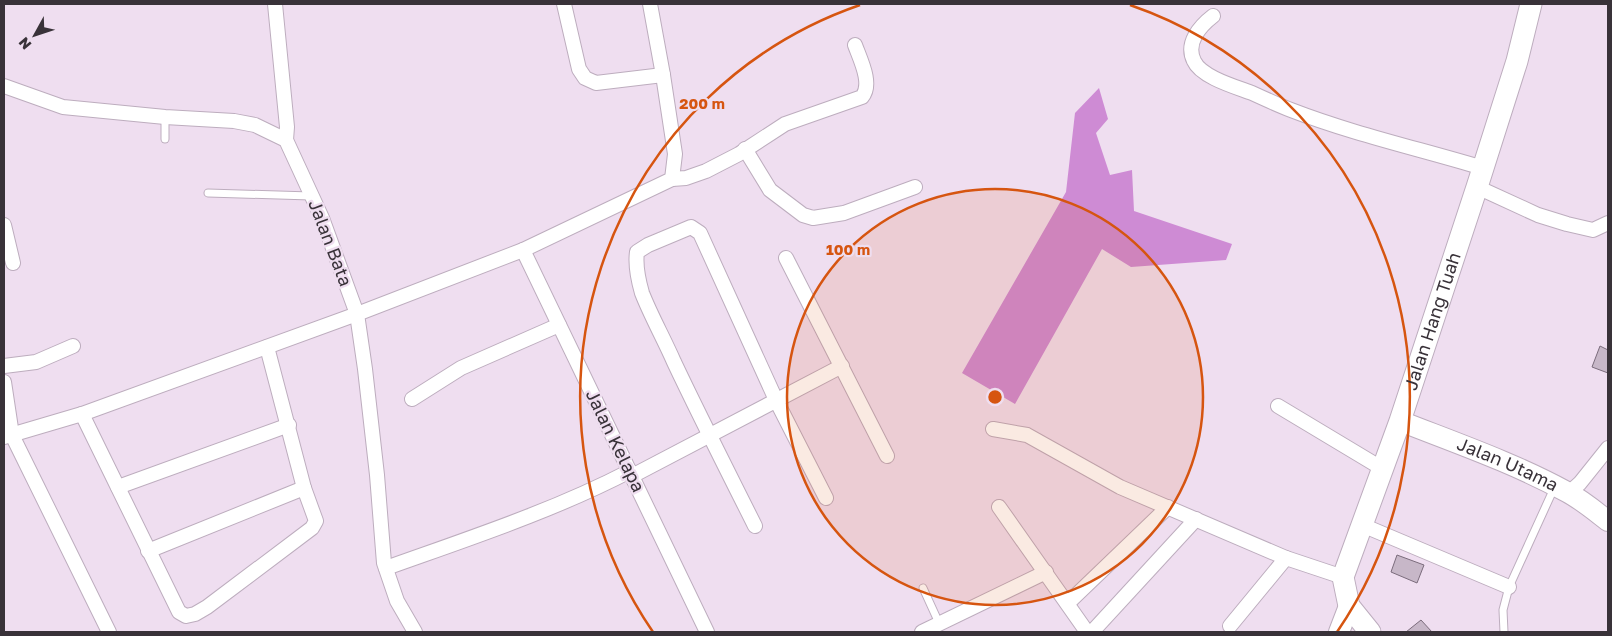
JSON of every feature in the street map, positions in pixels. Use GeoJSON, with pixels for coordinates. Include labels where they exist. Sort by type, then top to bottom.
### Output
{"type":"FeatureCollection","features":[{"type":"Feature","properties":{"kind":"main road","name":"Jalan Hang Tuah"},"geometry":{"type":"LineString","coordinates":[[1343,577],[1400,421],[1480,178],[1516,61],[1531,4]]}},
{"type":"Feature","properties":{"kind":"main road"},"geometry":{"type":"LineString","coordinates":[[1343,577],[1349,606],[1370,632]]}},
{"type":"Feature","properties":{"kind":"street"},"geometry":{"type":"LineString","coordinates":[[4,86],[63,107],[164,117],[234,121],[255,125],[286,140],[287,127],[275,4]]}},
{"type":"Feature","properties":{"kind":"street"},"geometry":{"type":"LineString","coordinates":[[564,4],[579,69],[585,78],[596,83],[663,75]]}},
{"type":"Feature","properties":{"kind":"street"},"geometry":{"type":"LineString","coordinates":[[650,4],[675,154],[672,180]]}},
{"type":"Feature","properties":{"kind":"street"},"geometry":{"type":"LineString","coordinates":[[1213,16],[1203,24],[1194,36],[1191,46],[1194,62],[1200,69],[1226,83],[1292,110],[1360,132],[1480,178],[1538,215],[1593,230],[1608,223]]}},
{"type":"Feature","properties":{"kind":"street"},"geometry":{"type":"LineString","coordinates":[[8,436],[82,414],[357,314],[523,250],[672,180],[686,178],[706,171],[746,150],[785,124],[859,99],[864,95],[866,86],[865,75],[856,44]]}},
{"type":"Feature","properties":{"kind":"street","name":"Jalan Bata"},"geometry":{"type":"LineString","coordinates":[[286,140],[322,218],[357,314],[376,465],[384,563],[396,601],[415,632]]}},
{"type":"Feature","properties":{"kind":"street"},"geometry":{"type":"LineString","coordinates":[[746,150],[770,190],[803,215],[813,218],[844,213],[915,187]]}},
{"type":"Feature","properties":{"kind":"street"},"geometry":{"type":"LineString","coordinates":[[4,225],[13,263]]}},
{"type":"Feature","properties":{"kind":"street"},"geometry":{"type":"LineString","coordinates":[[755,526],[709,435],[642,293],[635,262],[637,252],[648,245],[691,227],[700,233],[776,400],[826,498]]}},
{"type":"Feature","properties":{"kind":"street","name":"Jalan Kelapa"},"geometry":{"type":"LineString","coordinates":[[523,250],[707,632]]}},
{"type":"Feature","properties":{"kind":"street"},"geometry":{"type":"LineString","coordinates":[[786,258],[887,456]]}},
{"type":"Feature","properties":{"kind":"street"},"geometry":{"type":"LineString","coordinates":[[412,399],[461,368],[559,324]]}},
{"type":"Feature","properties":{"kind":"street"},"geometry":{"type":"LineString","coordinates":[[4,366],[36,362],[73,346]]}},
{"type":"Feature","properties":{"kind":"street"},"geometry":{"type":"LineString","coordinates":[[82,414],[179,612],[186,616],[195,614],[208,607],[312,528],[316,521],[304,488],[267,347]]}},
{"type":"Feature","properties":{"kind":"street"},"geometry":{"type":"LineString","coordinates":[[386,568],[532,514],[631,474],[842,366]]}},
{"type":"Feature","properties":{"kind":"street"},"geometry":{"type":"LineString","coordinates":[[4,382],[8,436],[109,632]]}},
{"type":"Feature","properties":{"kind":"street"},"geometry":{"type":"LineString","coordinates":[[1278,406],[1383,469]]}},
{"type":"Feature","properties":{"kind":"street","name":"Jalan Utama"},"geometry":{"type":"LineString","coordinates":[[1400,421],[1515,467],[1562,489],[1608,521]]}},
{"type":"Feature","properties":{"kind":"street"},"geometry":{"type":"LineString","coordinates":[[118,487],[289,425]]}},
{"type":"Feature","properties":{"kind":"street"},"geometry":{"type":"LineString","coordinates":[[993,430],[1027,435],[1120,487],[1286,558],[1343,577]]}},
{"type":"Feature","properties":{"kind":"street"},"geometry":{"type":"LineString","coordinates":[[1562,489],[1580,483],[1608,448]]}},
{"type":"Feature","properties":{"kind":"street"},"geometry":{"type":"LineString","coordinates":[[148,551],[304,488]]}},
{"type":"Feature","properties":{"kind":"street"},"geometry":{"type":"LineString","coordinates":[[999,507],[1068,603],[1086,632]]}},
{"type":"Feature","properties":{"kind":"street"},"geometry":{"type":"LineString","coordinates":[[1068,603],[1168,507]]}},
{"type":"Feature","properties":{"kind":"street"},"geometry":{"type":"LineString","coordinates":[[1092,632],[1196,519]]}},
{"type":"Feature","properties":{"kind":"street"},"geometry":{"type":"LineString","coordinates":[[1362,525],[1509,587]]}},
{"type":"Feature","properties":{"kind":"street"},"geometry":{"type":"LineString","coordinates":[[1230,626],[1286,558]]}},
{"type":"Feature","properties":{"kind":"street"},"geometry":{"type":"LineString","coordinates":[[922,632],[1046,572]]}},
{"type":"Feature","properties":{"kind":"street"},"geometry":{"type":"LineString","coordinates":[[1339,632],[1349,606]]}},
{"type":"Feature","properties":{"kind":"lane"},"geometry":{"type":"LineString","coordinates":[[164,117],[165,139]]}},
{"type":"Feature","properties":{"kind":"lane"},"geometry":{"type":"LineString","coordinates":[[208,192],[312,196]]}},
{"type":"Feature","properties":{"kind":"lane"},"geometry":{"type":"LineString","coordinates":[[1504,632],[1503,610],[1509,587],[1562,489]]}},
{"type":"Feature","properties":{"kind":"lane"},"geometry":{"type":"LineString","coordinates":[[923,588],[940,623]]}},
{"type":"Feature","properties":{"kind":"shaded area"},"geometry":{"type":"Polygon","coordinates":[[[1099,88],[1108,119],[1096,133],[1110,175],[1132,170],[1134,211],[1232,244],[1226,260],[1131,267],[1102,249],[1015,404],[962,373],[1066,192],[1075,113],[1099,88]]]}},
{"type":"Feature","properties":{"kind":"building"},"geometry":{"type":"Polygon","coordinates":[[[1600,346],[1608,350],[1608,373],[1592,367],[1600,346]]]}},
{"type":"Feature","properties":{"kind":"building"},"geometry":{"type":"Polygon","coordinates":[[[1397,555],[1424,565],[1417,583],[1391,572],[1397,555]]]}},
{"type":"Feature","properties":{"kind":"building"},"geometry":{"type":"Polygon","coordinates":[[[1421,620],[1432,632],[1406,632],[1421,620]]]}}]}
